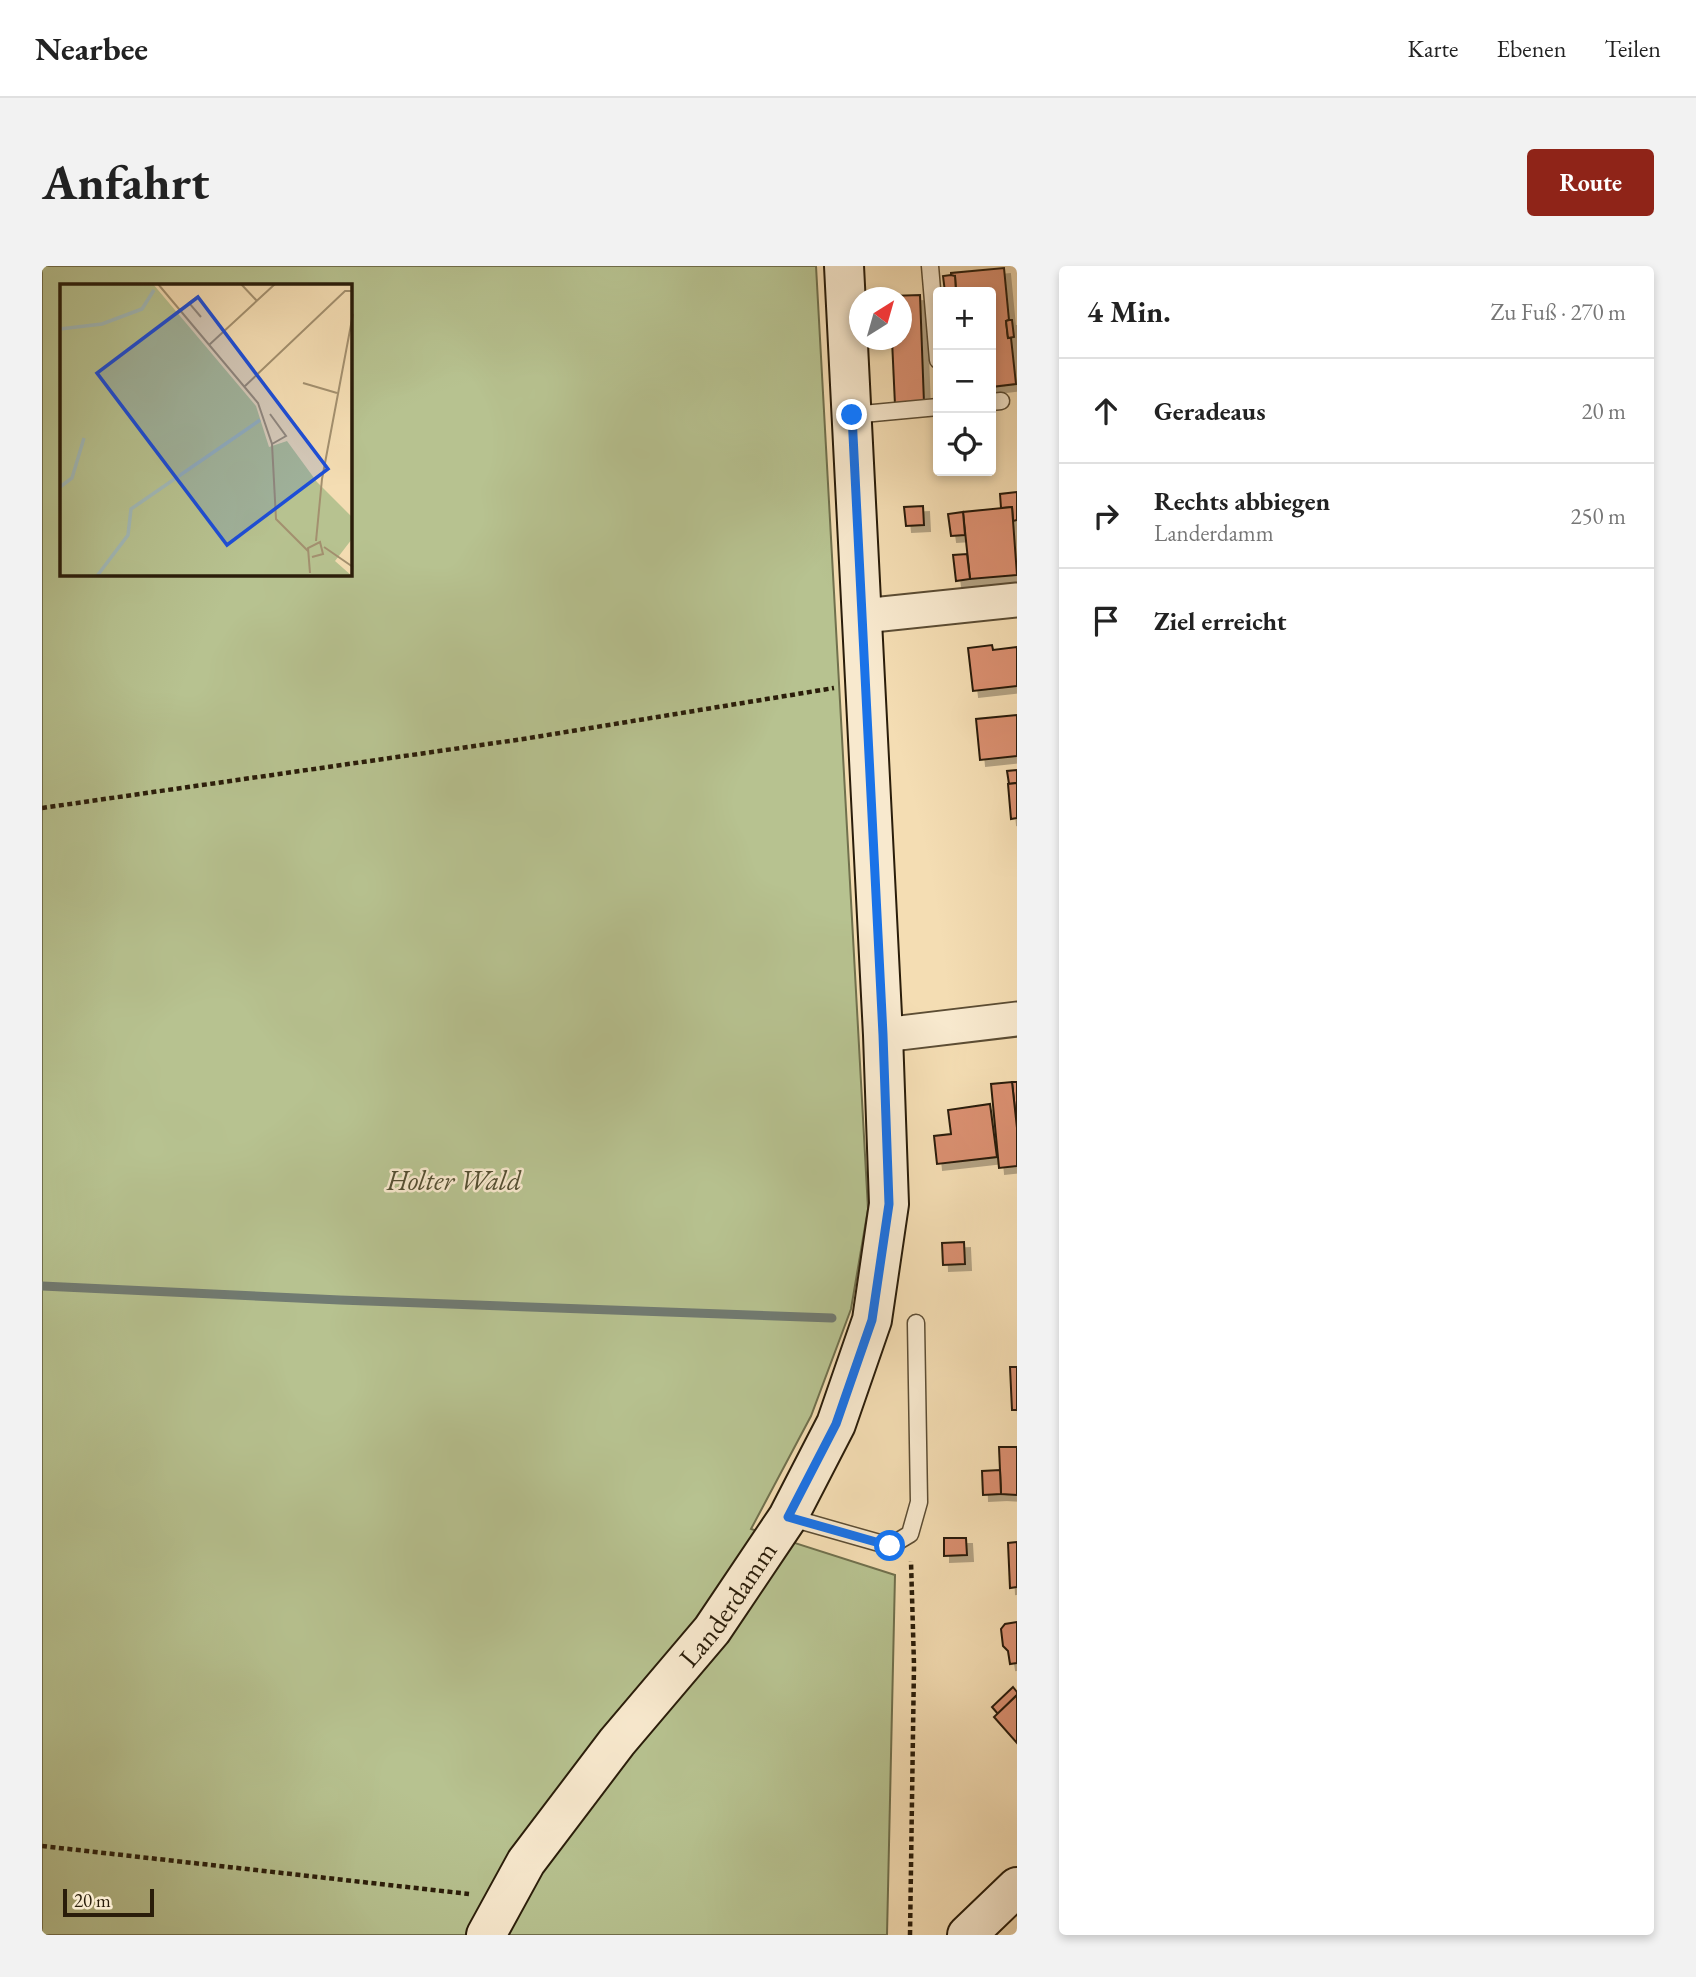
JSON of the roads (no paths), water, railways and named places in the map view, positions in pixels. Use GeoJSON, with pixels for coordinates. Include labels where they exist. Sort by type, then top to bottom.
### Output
{"type":"FeatureCollection","features":[{"type":"Feature","properties":{"kind":"main road","name":"Landerdamm"},"geometry":{"type":"LineString","coordinates":[[486,1935],[526,1862],[617,1742],[712,1630],[788,1517],[836,1424],[872,1320],[889,1204],[863,616],[844,266]]}},
{"type":"Feature","properties":{"kind":"main road"},"geometry":{"type":"LineString","coordinates":[[967,1935],[1017,1887]]}},
{"type":"Feature","properties":{"kind":"street"},"geometry":{"type":"LineString","coordinates":[[863,616],[1017,600]]}},
{"type":"Feature","properties":{"kind":"street"},"geometry":{"type":"LineString","coordinates":[[883,1035],[1017,1019]]}},
{"type":"Feature","properties":{"kind":"lane"},"geometry":{"type":"LineString","coordinates":[[930,266],[937,350]]}},
{"type":"Feature","properties":{"kind":"lane"},"geometry":{"type":"LineString","coordinates":[[852,415],[933,407]]}},
{"type":"Feature","properties":{"kind":"lane"},"geometry":{"type":"LineString","coordinates":[[788,1517],[890,1546],[910,1534],[919,1502],[916,1323]]}},
{"type":"Feature","properties":{"kind":"waterway"},"geometry":{"type":"LineString","coordinates":[[42,1286],[832,1318]]}},
{"type":"Feature","properties":{"kind":"park label","name":"Holter Wald"},"geometry":{"type":"Point","coordinates":[454,1180]}}]}
